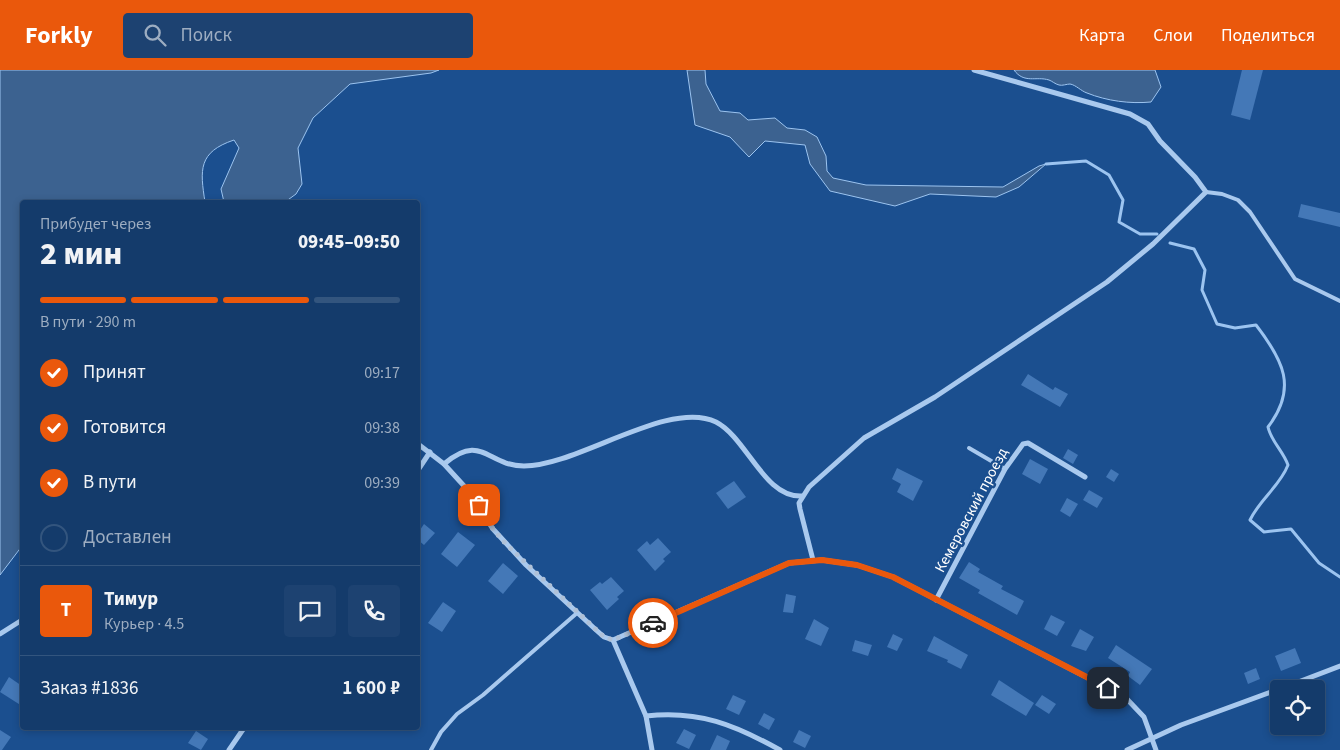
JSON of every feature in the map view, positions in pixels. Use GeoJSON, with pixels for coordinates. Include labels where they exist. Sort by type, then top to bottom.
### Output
{"type":"FeatureCollection","features":[{"type":"Feature","properties":{"kind":"street"},"geometry":{"type":"LineString","coordinates":[[813,560],[800,509],[802,496],[809,487],[864,438],[935,397],[1107,282],[1153,244],[1206,192],[1195,177],[1165,148],[1148,124],[1130,114],[974,70]]}},
{"type":"Feature","properties":{"kind":"street"},"geometry":{"type":"LineString","coordinates":[[444,464],[458,452],[468,450],[479,451],[514,465],[538,465],[651,426],[696,416],[716,422],[729,431],[766,477],[792,497],[802,496]]}},
{"type":"Feature","properties":{"kind":"street","name":"Кемеровский проезд"},"geometry":{"type":"LineString","coordinates":[[936,600],[1005,469],[1023,444],[1028,443],[1085,477]]}},
{"type":"Feature","properties":{"kind":"street"},"geometry":{"type":"LineString","coordinates":[[420,445],[444,464],[466,487],[493,529],[506,544],[604,637],[613,640],[778,566],[813,560],[857,565],[876,570],[1125,697],[1144,717],[1150,738],[1156,750]]}},
{"type":"Feature","properties":{"kind":"street"},"geometry":{"type":"LineString","coordinates":[[420,467],[430,452]]}},
{"type":"Feature","properties":{"kind":"street"},"geometry":{"type":"LineString","coordinates":[[0,634],[20,621]]}},
{"type":"Feature","properties":{"kind":"street"},"geometry":{"type":"LineString","coordinates":[[613,640],[646,716],[652,750]]}},
{"type":"Feature","properties":{"kind":"street"},"geometry":{"type":"LineString","coordinates":[[1303,680],[1340,666]]}},
{"type":"Feature","properties":{"kind":"street"},"geometry":{"type":"LineString","coordinates":[[1127,750],[1150,738],[1270,692]]}},
{"type":"Feature","properties":{"kind":"street"},"geometry":{"type":"LineString","coordinates":[[646,716],[684,714],[715,720],[747,732],[780,750]]}},
{"type":"Feature","properties":{"kind":"street"},"geometry":{"type":"LineString","coordinates":[[229,750],[243,730]]}},
{"type":"Feature","properties":{"kind":"lane"},"geometry":{"type":"LineString","coordinates":[[1206,192],[1222,194],[1238,200],[1250,212],[1295,279],[1340,301]]}},
{"type":"Feature","properties":{"kind":"lane"},"geometry":{"type":"LineString","coordinates":[[969,448],[1005,469]]}},
{"type":"Feature","properties":{"kind":"lane"},"geometry":{"type":"LineString","coordinates":[[431,750],[441,732],[456,714],[483,695],[577,613]]}},
{"type":"Feature","properties":{"kind":"water"},"geometry":{"type":"Polygon","coordinates":[[[0,70],[439,70],[431,73],[350,84],[313,118],[298,148],[302,184],[296,194],[288,200],[224,200],[221,189],[239,148],[234,140],[214,150],[204,164],[202,180],[205,200],[20,200],[20,549],[0,575],[0,70]]]}},
{"type":"Feature","properties":{"kind":"water"},"geometry":{"type":"Polygon","coordinates":[[[687,70],[705,70],[706,84],[720,111],[740,113],[748,120],[775,118],[787,128],[805,130],[817,137],[826,156],[827,171],[833,178],[866,185],[1003,187],[1039,166],[1046,164],[1019,187],[996,197],[930,194],[895,206],[830,191],[810,164],[805,145],[765,141],[749,157],[730,137],[695,125],[687,70]]]}},
{"type":"Feature","properties":{"kind":"water"},"geometry":{"type":"Polygon","coordinates":[[[1014,70],[1155,70],[1161,87],[1151,102],[1135,103],[1095,96],[1070,84],[1060,85],[1049,80],[1022,77],[1014,70]]]}},
{"type":"Feature","properties":{"kind":"building"},"geometry":{"type":"Polygon","coordinates":[[[1242,70],[1263,70],[1250,120],[1231,115],[1242,70]]]}},
{"type":"Feature","properties":{"kind":"building"},"geometry":{"type":"Polygon","coordinates":[[[1301,204],[1340,213],[1340,227],[1298,217],[1301,204]]]}},
{"type":"Feature","properties":{"kind":"building"},"geometry":{"type":"Polygon","coordinates":[[[1028,374],[1053,390],[1055,387],[1068,394],[1060,407],[1021,385],[1028,374]]]}},
{"type":"Feature","properties":{"kind":"building"},"geometry":{"type":"Polygon","coordinates":[[[1068,449],[1078,455],[1073,464],[1063,458],[1068,449]]]}},
{"type":"Feature","properties":{"kind":"building"},"geometry":{"type":"Polygon","coordinates":[[[1030,459],[1048,469],[1040,484],[1022,474],[1030,459]]]}},
{"type":"Feature","properties":{"kind":"building"},"geometry":{"type":"Polygon","coordinates":[[[897,468],[923,481],[913,501],[897,492],[901,484],[892,479],[897,468]]]}},
{"type":"Feature","properties":{"kind":"building"},"geometry":{"type":"Polygon","coordinates":[[[1111,469],[1119,474],[1114,482],[1106,477],[1111,469]]]}},
{"type":"Feature","properties":{"kind":"building"},"geometry":{"type":"Polygon","coordinates":[[[734,481],[746,497],[728,509],[716,493],[734,481]]]}},
{"type":"Feature","properties":{"kind":"building"},"geometry":{"type":"Polygon","coordinates":[[[1089,490],[1103,498],[1097,508],[1083,500],[1089,490]]]}},
{"type":"Feature","properties":{"kind":"building"},"geometry":{"type":"Polygon","coordinates":[[[1067,498],[1078,504],[1070,517],[1060,511],[1067,498]]]}},
{"type":"Feature","properties":{"kind":"building"},"geometry":{"type":"Polygon","coordinates":[[[424,524],[435,533],[424,545],[420,542],[420,530],[424,524]]]}},
{"type":"Feature","properties":{"kind":"building"},"geometry":{"type":"Polygon","coordinates":[[[458,532],[475,545],[457,567],[441,554],[458,532]]]}},
{"type":"Feature","properties":{"kind":"building"},"geometry":{"type":"Polygon","coordinates":[[[658,538],[671,552],[663,559],[665,561],[655,571],[637,550],[647,541],[650,545],[658,538]]]}},
{"type":"Feature","properties":{"kind":"building"},"geometry":{"type":"Polygon","coordinates":[[[969,562],[980,569],[978,572],[1003,586],[1001,589],[1024,601],[1017,615],[978,593],[980,590],[959,578],[969,562]]]}},
{"type":"Feature","properties":{"kind":"building"},"geometry":{"type":"Polygon","coordinates":[[[503,563],[518,576],[503,594],[488,581],[503,563]]]}},
{"type":"Feature","properties":{"kind":"building"},"geometry":{"type":"Polygon","coordinates":[[[611,577],[624,591],[617,597],[619,599],[607,610],[590,590],[600,582],[602,584],[611,577]]]}},
{"type":"Feature","properties":{"kind":"building"},"geometry":{"type":"Polygon","coordinates":[[[786,594],[796,596],[793,613],[783,612],[786,594]]]}},
{"type":"Feature","properties":{"kind":"building"},"geometry":{"type":"Polygon","coordinates":[[[443,602],[456,611],[442,632],[428,623],[443,602]]]}},
{"type":"Feature","properties":{"kind":"building"},"geometry":{"type":"Polygon","coordinates":[[[1051,615],[1065,622],[1057,636],[1044,629],[1051,615]]]}},
{"type":"Feature","properties":{"kind":"building"},"geometry":{"type":"Polygon","coordinates":[[[814,619],[829,628],[821,646],[805,639],[814,619]]]}},
{"type":"Feature","properties":{"kind":"building"},"geometry":{"type":"Polygon","coordinates":[[[1080,629],[1094,637],[1086,651],[1071,646],[1080,629]]]}},
{"type":"Feature","properties":{"kind":"building"},"geometry":{"type":"Polygon","coordinates":[[[893,634],[903,639],[897,651],[887,647],[893,634]]]}},
{"type":"Feature","properties":{"kind":"building"},"geometry":{"type":"Polygon","coordinates":[[[934,636],[968,655],[961,669],[947,662],[948,660],[927,651],[934,636]]]}},
{"type":"Feature","properties":{"kind":"building"},"geometry":{"type":"Polygon","coordinates":[[[855,640],[872,645],[868,656],[852,651],[855,640]]]}},
{"type":"Feature","properties":{"kind":"building"},"geometry":{"type":"Polygon","coordinates":[[[1116,645],[1152,669],[1140,685],[1128,676],[1130,672],[1108,658],[1116,645]]]}},
{"type":"Feature","properties":{"kind":"building"},"geometry":{"type":"Polygon","coordinates":[[[1295,648],[1301,663],[1281,671],[1275,656],[1295,648]]]}},
{"type":"Feature","properties":{"kind":"building"},"geometry":{"type":"Polygon","coordinates":[[[1256,668],[1260,679],[1248,684],[1244,673],[1256,668]]]}},
{"type":"Feature","properties":{"kind":"building"},"geometry":{"type":"Polygon","coordinates":[[[9,677],[20,685],[20,705],[0,692],[9,677]]]}},
{"type":"Feature","properties":{"kind":"building"},"geometry":{"type":"Polygon","coordinates":[[[999,680],[1034,703],[1026,716],[991,695],[999,680]]]}},
{"type":"Feature","properties":{"kind":"building"},"geometry":{"type":"Polygon","coordinates":[[[733,695],[746,701],[739,715],[726,709],[733,695]]]}},
{"type":"Feature","properties":{"kind":"building"},"geometry":{"type":"Polygon","coordinates":[[[1042,695],[1056,704],[1049,714],[1035,705],[1042,695]]]}},
{"type":"Feature","properties":{"kind":"building"},"geometry":{"type":"Polygon","coordinates":[[[764,713],[775,719],[769,730],[758,724],[764,713]]]}},
{"type":"Feature","properties":{"kind":"building"},"geometry":{"type":"Polygon","coordinates":[[[684,729],[696,735],[689,749],[676,743],[684,729]]]}},
{"type":"Feature","properties":{"kind":"building"},"geometry":{"type":"Polygon","coordinates":[[[0,730],[11,737],[2,750],[0,750],[0,730]]]}},
{"type":"Feature","properties":{"kind":"building"},"geometry":{"type":"Polygon","coordinates":[[[799,730],[811,736],[805,748],[793,742],[799,730]]]}},
{"type":"Feature","properties":{"kind":"building"},"geometry":{"type":"Polygon","coordinates":[[[196,731],[208,739],[201,750],[188,743],[196,731]]]}},
{"type":"Feature","properties":{"kind":"building"},"geometry":{"type":"Polygon","coordinates":[[[717,735],[730,741],[726,750],[710,750],[717,735]]]}},
{"type":"Feature","properties":{"kind":"waterway"},"geometry":{"type":"LineString","coordinates":[[1046,164],[1086,161],[1109,175],[1123,200],[1119,222],[1140,234],[1157,234]]}},
{"type":"Feature","properties":{"kind":"waterway"},"geometry":{"type":"LineString","coordinates":[[1170,243],[1194,249],[1205,270],[1202,290],[1217,324],[1235,328],[1256,325],[1280,362],[1285,387],[1283,400],[1268,427],[1288,465],[1250,520],[1264,532],[1291,529],[1319,563],[1340,577]]}},
{"type":"Feature","properties":{"kind":"way so far"},"geometry":{"type":"LineString","coordinates":[[479,505],[493,529],[506,544],[604,637],[613,640],[653,623]]}},
{"type":"Feature","properties":{"kind":"route"},"geometry":{"type":"LineString","coordinates":[[653,623],[778,566],[822,560],[857,565],[893,577],[1108,688]]}}]}
